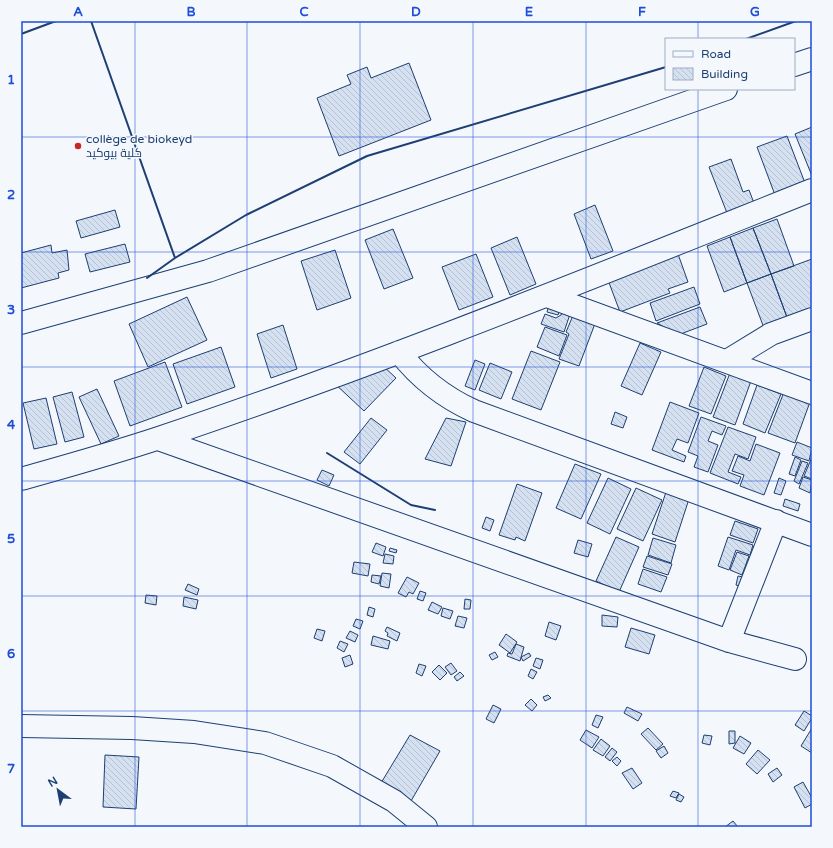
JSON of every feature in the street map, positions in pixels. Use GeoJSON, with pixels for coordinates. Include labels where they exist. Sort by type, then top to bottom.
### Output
{"type":"FeatureCollection","features":[{"type":"Feature","properties":{"kind":"street"},"geometry":{"type":"LineString","coordinates":[[795,65],[812,59]]}},
{"type":"Feature","properties":{"kind":"street"},"geometry":{"type":"LineString","coordinates":[[21,323],[208,271],[723,90]]}},
{"type":"Feature","properties":{"kind":"street"},"geometry":{"type":"LineString","coordinates":[[21,480],[158,439],[399,352],[547,296],[812,190]]}},
{"type":"Feature","properties":{"kind":"street"},"geometry":{"type":"LineString","coordinates":[[547,296],[812,393]]}},
{"type":"Feature","properties":{"kind":"street"},"geometry":{"type":"LineString","coordinates":[[726,361],[771,334],[812,319]]}},
{"type":"Feature","properties":{"kind":"street"},"geometry":{"type":"LineString","coordinates":[[399,352],[425,381],[451,400],[474,411],[812,535]]}},
{"type":"Feature","properties":{"kind":"street"},"geometry":{"type":"LineString","coordinates":[[158,439],[729,641],[795,660]]}},
{"type":"Feature","properties":{"kind":"street"},"geometry":{"type":"LineString","coordinates":[[729,641],[776,521]]}},
{"type":"Feature","properties":{"kind":"street"},"geometry":{"type":"LineString","coordinates":[[21,726],[132,728],[178,731],[265,743],[332,766],[394,801],[426,827]]}},
{"type":"Feature","properties":{"kind":"building"},"geometry":{"type":"Polygon","coordinates":[[[409,63],[431,120],[339,156],[317,98],[351,84],[347,75],[367,67],[371,78],[409,63]]]}},
{"type":"Feature","properties":{"kind":"building"},"geometry":{"type":"Polygon","coordinates":[[[812,127],[812,176],[795,134],[812,127]]]}},
{"type":"Feature","properties":{"kind":"building"},"geometry":{"type":"Polygon","coordinates":[[[787,136],[805,183],[775,195],[757,147],[787,136]]]}},
{"type":"Feature","properties":{"kind":"building"},"geometry":{"type":"Polygon","coordinates":[[[731,159],[743,192],[749,190],[754,203],[727,213],[709,167],[731,159]]]}},
{"type":"Feature","properties":{"kind":"building"},"geometry":{"type":"Polygon","coordinates":[[[595,205],[613,251],[591,259],[574,214],[595,205]]]}},
{"type":"Feature","properties":{"kind":"building"},"geometry":{"type":"Polygon","coordinates":[[[115,210],[120,227],[81,238],[76,221],[115,210]]]}},
{"type":"Feature","properties":{"kind":"building"},"geometry":{"type":"Polygon","coordinates":[[[777,219],[794,266],[771,274],[753,228],[777,219]]]}},
{"type":"Feature","properties":{"kind":"building"},"geometry":{"type":"Polygon","coordinates":[[[753,228],[771,274],[747,283],[730,237],[753,228]]]}},
{"type":"Feature","properties":{"kind":"building"},"geometry":{"type":"Polygon","coordinates":[[[393,229],[413,278],[384,289],[365,240],[393,229]]]}},
{"type":"Feature","properties":{"kind":"building"},"geometry":{"type":"Polygon","coordinates":[[[517,237],[536,284],[510,295],[491,248],[517,237]]]}},
{"type":"Feature","properties":{"kind":"building"},"geometry":{"type":"Polygon","coordinates":[[[730,237],[747,283],[724,292],[707,246],[730,237]]]}},
{"type":"Feature","properties":{"kind":"building"},"geometry":{"type":"Polygon","coordinates":[[[125,244],[130,262],[90,272],[85,254],[125,244]]]}},
{"type":"Feature","properties":{"kind":"building"},"geometry":{"type":"Polygon","coordinates":[[[51,245],[52,253],[67,250],[69,270],[58,273],[59,278],[21,288],[21,253],[51,245]]]}},
{"type":"Feature","properties":{"kind":"building"},"geometry":{"type":"Polygon","coordinates":[[[335,250],[351,298],[317,310],[301,261],[335,250]]]}},
{"type":"Feature","properties":{"kind":"building"},"geometry":{"type":"Polygon","coordinates":[[[476,254],[493,297],[459,310],[442,267],[476,254]]]}},
{"type":"Feature","properties":{"kind":"building"},"geometry":{"type":"Polygon","coordinates":[[[678,254],[688,282],[668,289],[670,293],[620,312],[608,280],[678,254]]]}},
{"type":"Feature","properties":{"kind":"building"},"geometry":{"type":"Polygon","coordinates":[[[812,259],[812,310],[788,320],[771,274],[812,259]]]}},
{"type":"Feature","properties":{"kind":"building"},"geometry":{"type":"Polygon","coordinates":[[[771,274],[788,320],[764,328],[747,283],[771,274]]]}},
{"type":"Feature","properties":{"kind":"building"},"geometry":{"type":"Polygon","coordinates":[[[694,287],[700,304],[656,321],[650,303],[694,287]]]}},
{"type":"Feature","properties":{"kind":"building"},"geometry":{"type":"Polygon","coordinates":[[[187,297],[207,340],[148,367],[129,324],[187,297]]]}},
{"type":"Feature","properties":{"kind":"building"},"geometry":{"type":"Polygon","coordinates":[[[550,302],[561,305],[558,315],[547,312],[550,302]]]}},
{"type":"Feature","properties":{"kind":"building"},"geometry":{"type":"Polygon","coordinates":[[[700,307],[707,324],[678,335],[657,323],[700,307]]]}},
{"type":"Feature","properties":{"kind":"building"},"geometry":{"type":"Polygon","coordinates":[[[564,308],[571,311],[564,332],[541,324],[545,314],[556,318],[561,315],[564,308]]]}},
{"type":"Feature","properties":{"kind":"building"},"geometry":{"type":"Polygon","coordinates":[[[574,313],[596,321],[579,366],[559,359],[569,334],[566,332],[574,313]]]}},
{"type":"Feature","properties":{"kind":"building"},"geometry":{"type":"Polygon","coordinates":[[[283,325],[297,369],[271,378],[257,334],[283,325]]]}},
{"type":"Feature","properties":{"kind":"building"},"geometry":{"type":"Polygon","coordinates":[[[545,327],[567,335],[559,356],[537,347],[545,327]]]}},
{"type":"Feature","properties":{"kind":"building"},"geometry":{"type":"Polygon","coordinates":[[[640,343],[661,352],[642,395],[621,386],[640,343]]]}},
{"type":"Feature","properties":{"kind":"building"},"geometry":{"type":"Polygon","coordinates":[[[221,347],[235,387],[187,404],[173,364],[221,347]]]}},
{"type":"Feature","properties":{"kind":"building"},"geometry":{"type":"Polygon","coordinates":[[[531,351],[560,362],[541,410],[512,399],[531,351]]]}},
{"type":"Feature","properties":{"kind":"building"},"geometry":{"type":"Polygon","coordinates":[[[475,360],[485,364],[475,390],[465,386],[475,360]]]}},
{"type":"Feature","properties":{"kind":"building"},"geometry":{"type":"Polygon","coordinates":[[[165,362],[182,407],[130,426],[114,381],[165,362]]]}},
{"type":"Feature","properties":{"kind":"building"},"geometry":{"type":"Polygon","coordinates":[[[490,363],[512,372],[501,399],[479,390],[490,363]]]}},
{"type":"Feature","properties":{"kind":"building"},"geometry":{"type":"Polygon","coordinates":[[[382,365],[396,378],[364,411],[333,382],[382,365]]]}},
{"type":"Feature","properties":{"kind":"building"},"geometry":{"type":"Polygon","coordinates":[[[704,367],[726,376],[711,414],[689,406],[704,367]]]}},
{"type":"Feature","properties":{"kind":"building"},"geometry":{"type":"Polygon","coordinates":[[[730,373],[751,381],[735,425],[713,417],[730,373]]]}},
{"type":"Feature","properties":{"kind":"building"},"geometry":{"type":"Polygon","coordinates":[[[757,385],[781,394],[765,433],[743,424],[757,385]]]}},
{"type":"Feature","properties":{"kind":"building"},"geometry":{"type":"Polygon","coordinates":[[[97,389],[119,436],[101,444],[79,397],[97,389]]]}},
{"type":"Feature","properties":{"kind":"building"},"geometry":{"type":"Polygon","coordinates":[[[72,392],[84,437],[65,442],[53,397],[72,392]]]}},
{"type":"Feature","properties":{"kind":"building"},"geometry":{"type":"Polygon","coordinates":[[[784,392],[810,402],[795,443],[768,433],[784,392]]]}},
{"type":"Feature","properties":{"kind":"building"},"geometry":{"type":"Polygon","coordinates":[[[46,398],[57,444],[34,449],[23,403],[46,398]]]}},
{"type":"Feature","properties":{"kind":"building"},"geometry":{"type":"Polygon","coordinates":[[[670,402],[699,413],[688,443],[677,439],[672,450],[686,456],[684,462],[652,450],[670,402]]]}},
{"type":"Feature","properties":{"kind":"building"},"geometry":{"type":"Polygon","coordinates":[[[615,412],[627,417],[623,428],[611,424],[615,412]]]}},
{"type":"Feature","properties":{"kind":"building"},"geometry":{"type":"Polygon","coordinates":[[[701,417],[726,426],[722,435],[712,431],[708,441],[718,445],[708,472],[694,467],[698,456],[688,452],[701,417]]]}},
{"type":"Feature","properties":{"kind":"building"},"geometry":{"type":"Polygon","coordinates":[[[371,418],[387,430],[360,464],[344,452],[371,418]]]}},
{"type":"Feature","properties":{"kind":"building"},"geometry":{"type":"Polygon","coordinates":[[[446,418],[466,422],[451,466],[425,459],[446,418]]]}},
{"type":"Feature","properties":{"kind":"building"},"geometry":{"type":"Polygon","coordinates":[[[728,427],[756,437],[748,459],[735,454],[728,472],[741,477],[738,484],[710,473],[728,427]]]}},
{"type":"Feature","properties":{"kind":"building"},"geometry":{"type":"Polygon","coordinates":[[[797,442],[812,448],[809,461],[792,455],[797,442]]]}},
{"type":"Feature","properties":{"kind":"building"},"geometry":{"type":"Polygon","coordinates":[[[756,444],[780,453],[764,495],[740,486],[744,475],[732,471],[738,456],[750,461],[756,444]]]}},
{"type":"Feature","properties":{"kind":"building"},"geometry":{"type":"Polygon","coordinates":[[[795,457],[801,460],[795,476],[789,474],[795,457]]]}},
{"type":"Feature","properties":{"kind":"building"},"geometry":{"type":"Polygon","coordinates":[[[812,457],[812,479],[804,476],[812,457]]]}},
{"type":"Feature","properties":{"kind":"building"},"geometry":{"type":"Polygon","coordinates":[[[802,461],[808,463],[799,484],[794,481],[802,461]]]}},
{"type":"Feature","properties":{"kind":"building"},"geometry":{"type":"Polygon","coordinates":[[[575,464],[601,474],[581,519],[556,508],[575,464]]]}},
{"type":"Feature","properties":{"kind":"building"},"geometry":{"type":"Polygon","coordinates":[[[322,470],[334,475],[329,486],[317,480],[322,470]]]}},
{"type":"Feature","properties":{"kind":"building"},"geometry":{"type":"Polygon","coordinates":[[[803,477],[812,480],[810,493],[799,488],[803,477]]]}},
{"type":"Feature","properties":{"kind":"building"},"geometry":{"type":"Polygon","coordinates":[[[608,478],[631,489],[610,534],[587,523],[608,478]]]}},
{"type":"Feature","properties":{"kind":"building"},"geometry":{"type":"Polygon","coordinates":[[[779,478],[786,481],[781,495],[774,493],[779,478]]]}},
{"type":"Feature","properties":{"kind":"building"},"geometry":{"type":"Polygon","coordinates":[[[517,484],[542,493],[525,541],[516,537],[515,540],[499,535],[517,484]]]}},
{"type":"Feature","properties":{"kind":"building"},"geometry":{"type":"Polygon","coordinates":[[[636,488],[662,500],[643,541],[617,529],[636,488]]]}},
{"type":"Feature","properties":{"kind":"building"},"geometry":{"type":"Polygon","coordinates":[[[666,492],[689,499],[675,542],[652,534],[666,492]]]}},
{"type":"Feature","properties":{"kind":"building"},"geometry":{"type":"Polygon","coordinates":[[[785,499],[800,504],[798,511],[783,506],[785,499]]]}},
{"type":"Feature","properties":{"kind":"building"},"geometry":{"type":"Polygon","coordinates":[[[486,517],[494,520],[490,531],[482,528],[486,517]]]}},
{"type":"Feature","properties":{"kind":"building"},"geometry":{"type":"Polygon","coordinates":[[[735,521],[758,529],[753,543],[730,535],[735,521]]]}},
{"type":"Feature","properties":{"kind":"building"},"geometry":{"type":"Polygon","coordinates":[[[616,537],[639,547],[619,592],[596,581],[616,537]]]}},
{"type":"Feature","properties":{"kind":"building"},"geometry":{"type":"Polygon","coordinates":[[[728,537],[753,545],[750,555],[736,550],[729,570],[718,566],[728,537]]]}},
{"type":"Feature","properties":{"kind":"building"},"geometry":{"type":"Polygon","coordinates":[[[653,538],[676,545],[671,563],[648,555],[653,538]]]}},
{"type":"Feature","properties":{"kind":"building"},"geometry":{"type":"Polygon","coordinates":[[[578,540],[592,544],[588,557],[574,553],[578,540]]]}},
{"type":"Feature","properties":{"kind":"building"},"geometry":{"type":"Polygon","coordinates":[[[376,543],[386,547],[383,556],[372,552],[376,543]]]}},
{"type":"Feature","properties":{"kind":"building"},"geometry":{"type":"Polygon","coordinates":[[[390,548],[397,550],[396,553],[389,551],[390,548]]]}},
{"type":"Feature","properties":{"kind":"building"},"geometry":{"type":"Polygon","coordinates":[[[737,552],[749,556],[742,575],[730,570],[737,552]]]}},
{"type":"Feature","properties":{"kind":"building"},"geometry":{"type":"Polygon","coordinates":[[[385,554],[394,556],[393,564],[383,563],[385,554]]]}},
{"type":"Feature","properties":{"kind":"building"},"geometry":{"type":"Polygon","coordinates":[[[647,556],[672,564],[668,575],[643,567],[647,556]]]}},
{"type":"Feature","properties":{"kind":"building"},"geometry":{"type":"Polygon","coordinates":[[[354,562],[370,564],[368,576],[352,573],[354,562]]]}},
{"type":"Feature","properties":{"kind":"building"},"geometry":{"type":"Polygon","coordinates":[[[643,569],[667,577],[661,592],[638,584],[643,569]]]}},
{"type":"Feature","properties":{"kind":"building"},"geometry":{"type":"Polygon","coordinates":[[[382,573],[391,574],[389,588],[380,586],[382,573]]]}},
{"type":"Feature","properties":{"kind":"building"},"geometry":{"type":"Polygon","coordinates":[[[372,575],[381,576],[379,584],[371,582],[372,575]]]}},
{"type":"Feature","properties":{"kind":"building"},"geometry":{"type":"Polygon","coordinates":[[[738,576],[748,578],[746,588],[736,585],[738,576]]]}},
{"type":"Feature","properties":{"kind":"building"},"geometry":{"type":"Polygon","coordinates":[[[407,577],[419,583],[413,594],[409,592],[406,597],[398,593],[407,577]]]}},
{"type":"Feature","properties":{"kind":"building"},"geometry":{"type":"Polygon","coordinates":[[[188,584],[199,589],[197,595],[185,590],[188,584]]]}},
{"type":"Feature","properties":{"kind":"building"},"geometry":{"type":"Polygon","coordinates":[[[420,591],[426,593],[423,601],[417,599],[420,591]]]}},
{"type":"Feature","properties":{"kind":"building"},"geometry":{"type":"Polygon","coordinates":[[[146,595],[157,596],[156,605],[145,603],[146,595]]]}},
{"type":"Feature","properties":{"kind":"building"},"geometry":{"type":"Polygon","coordinates":[[[184,597],[198,600],[196,609],[183,606],[184,597]]]}},
{"type":"Feature","properties":{"kind":"building"},"geometry":{"type":"Polygon","coordinates":[[[465,599],[471,600],[470,609],[464,609],[465,599]]]}},
{"type":"Feature","properties":{"kind":"building"},"geometry":{"type":"Polygon","coordinates":[[[432,602],[442,607],[438,614],[428,610],[432,602]]]}},
{"type":"Feature","properties":{"kind":"building"},"geometry":{"type":"Polygon","coordinates":[[[369,607],[375,609],[373,617],[367,615],[369,607]]]}},
{"type":"Feature","properties":{"kind":"building"},"geometry":{"type":"Polygon","coordinates":[[[443,608],[453,611],[450,619],[441,616],[443,608]]]}},
{"type":"Feature","properties":{"kind":"building"},"geometry":{"type":"Polygon","coordinates":[[[602,615],[618,617],[617,627],[602,626],[602,615]]]}},
{"type":"Feature","properties":{"kind":"building"},"geometry":{"type":"Polygon","coordinates":[[[458,616],[467,618],[464,628],[455,626],[458,616]]]}},
{"type":"Feature","properties":{"kind":"building"},"geometry":{"type":"Polygon","coordinates":[[[356,619],[363,621],[360,629],[353,626],[356,619]]]}},
{"type":"Feature","properties":{"kind":"building"},"geometry":{"type":"Polygon","coordinates":[[[549,622],[561,626],[556,640],[545,636],[549,622]]]}},
{"type":"Feature","properties":{"kind":"building"},"geometry":{"type":"Polygon","coordinates":[[[387,627],[400,633],[397,641],[387,636],[388,633],[385,631],[387,627]]]}},
{"type":"Feature","properties":{"kind":"building"},"geometry":{"type":"Polygon","coordinates":[[[631,628],[655,635],[649,654],[625,647],[631,628]]]}},
{"type":"Feature","properties":{"kind":"building"},"geometry":{"type":"Polygon","coordinates":[[[317,629],[325,631],[322,641],[314,638],[317,629]]]}},
{"type":"Feature","properties":{"kind":"building"},"geometry":{"type":"Polygon","coordinates":[[[350,631],[358,635],[355,642],[346,638],[350,631]]]}},
{"type":"Feature","properties":{"kind":"building"},"geometry":{"type":"Polygon","coordinates":[[[506,634],[517,642],[510,653],[499,645],[506,634]]]}},
{"type":"Feature","properties":{"kind":"building"},"geometry":{"type":"Polygon","coordinates":[[[373,636],[390,641],[388,649],[371,645],[373,636]]]}},
{"type":"Feature","properties":{"kind":"building"},"geometry":{"type":"Polygon","coordinates":[[[340,641],[348,644],[344,652],[337,648],[340,641]]]}},
{"type":"Feature","properties":{"kind":"building"},"geometry":{"type":"Polygon","coordinates":[[[516,644],[524,647],[520,661],[507,656],[508,653],[512,654],[516,644]]]}},
{"type":"Feature","properties":{"kind":"building"},"geometry":{"type":"Polygon","coordinates":[[[495,652],[498,657],[492,660],[489,655],[495,652]]]}},
{"type":"Feature","properties":{"kind":"building"},"geometry":{"type":"Polygon","coordinates":[[[529,653],[531,656],[523,661],[521,657],[529,653]]]}},
{"type":"Feature","properties":{"kind":"building"},"geometry":{"type":"Polygon","coordinates":[[[350,655],[353,664],[345,667],[342,658],[350,655]]]}},
{"type":"Feature","properties":{"kind":"building"},"geometry":{"type":"Polygon","coordinates":[[[536,658],[543,660],[540,669],[533,666],[536,658]]]}},
{"type":"Feature","properties":{"kind":"building"},"geometry":{"type":"Polygon","coordinates":[[[451,663],[457,671],[451,675],[445,667],[451,663]]]}},
{"type":"Feature","properties":{"kind":"building"},"geometry":{"type":"Polygon","coordinates":[[[419,664],[426,666],[422,676],[416,673],[419,664]]]}},
{"type":"Feature","properties":{"kind":"building"},"geometry":{"type":"Polygon","coordinates":[[[439,665],[447,673],[440,680],[432,672],[439,665]]]}},
{"type":"Feature","properties":{"kind":"building"},"geometry":{"type":"Polygon","coordinates":[[[531,669],[537,672],[533,679],[528,676],[531,669]]]}},
{"type":"Feature","properties":{"kind":"building"},"geometry":{"type":"Polygon","coordinates":[[[460,672],[464,676],[457,681],[454,677],[460,672]]]}},
{"type":"Feature","properties":{"kind":"building"},"geometry":{"type":"Polygon","coordinates":[[[548,695],[551,698],[545,701],[543,697],[548,695]]]}},
{"type":"Feature","properties":{"kind":"building"},"geometry":{"type":"Polygon","coordinates":[[[531,699],[537,705],[532,711],[525,705],[531,699]]]}},
{"type":"Feature","properties":{"kind":"building"},"geometry":{"type":"Polygon","coordinates":[[[493,705],[501,709],[494,723],[486,719],[493,705]]]}},
{"type":"Feature","properties":{"kind":"building"},"geometry":{"type":"Polygon","coordinates":[[[627,707],[642,714],[638,721],[624,713],[627,707]]]}},
{"type":"Feature","properties":{"kind":"building"},"geometry":{"type":"Polygon","coordinates":[[[804,711],[812,716],[812,718],[804,731],[795,725],[804,711]]]}},
{"type":"Feature","properties":{"kind":"building"},"geometry":{"type":"Polygon","coordinates":[[[596,715],[603,717],[598,728],[592,725],[596,715]]]}},
{"type":"Feature","properties":{"kind":"building"},"geometry":{"type":"Polygon","coordinates":[[[648,728],[663,744],[656,750],[641,734],[648,728]]]}},
{"type":"Feature","properties":{"kind":"building"},"geometry":{"type":"Polygon","coordinates":[[[812,728],[812,753],[801,746],[812,728]]]}},
{"type":"Feature","properties":{"kind":"building"},"geometry":{"type":"Polygon","coordinates":[[[586,730],[599,737],[592,748],[580,740],[586,730]]]}},
{"type":"Feature","properties":{"kind":"building"},"geometry":{"type":"Polygon","coordinates":[[[729,731],[735,731],[735,743],[729,744],[729,731]]]}},
{"type":"Feature","properties":{"kind":"building"},"geometry":{"type":"Polygon","coordinates":[[[410,735],[440,751],[411,801],[381,783],[410,735]]]}},
{"type":"Feature","properties":{"kind":"building"},"geometry":{"type":"Polygon","coordinates":[[[704,735],[712,736],[710,745],[702,743],[704,735]]]}},
{"type":"Feature","properties":{"kind":"building"},"geometry":{"type":"Polygon","coordinates":[[[740,736],[751,743],[744,754],[733,748],[740,736]]]}},
{"type":"Feature","properties":{"kind":"building"},"geometry":{"type":"Polygon","coordinates":[[[601,739],[610,746],[603,756],[593,750],[601,739]]]}},
{"type":"Feature","properties":{"kind":"building"},"geometry":{"type":"Polygon","coordinates":[[[664,746],[668,753],[661,758],[656,751],[664,746]]]}},
{"type":"Feature","properties":{"kind":"building"},"geometry":{"type":"Polygon","coordinates":[[[612,748],[617,752],[610,761],[605,757],[612,748]]]}},
{"type":"Feature","properties":{"kind":"building"},"geometry":{"type":"Polygon","coordinates":[[[758,750],[770,760],[757,774],[746,764],[758,750]]]}},
{"type":"Feature","properties":{"kind":"building"},"geometry":{"type":"Polygon","coordinates":[[[105,755],[139,757],[136,809],[103,807],[105,755]]]}},
{"type":"Feature","properties":{"kind":"building"},"geometry":{"type":"Polygon","coordinates":[[[617,757],[621,761],[617,766],[612,761],[617,757]]]}},
{"type":"Feature","properties":{"kind":"building"},"geometry":{"type":"Polygon","coordinates":[[[632,768],[642,783],[633,789],[622,773],[632,768]]]}},
{"type":"Feature","properties":{"kind":"building"},"geometry":{"type":"Polygon","coordinates":[[[777,768],[782,775],[773,782],[768,774],[777,768]]]}},
{"type":"Feature","properties":{"kind":"building"},"geometry":{"type":"Polygon","coordinates":[[[803,782],[812,798],[812,804],[805,808],[794,787],[803,782]]]}},
{"type":"Feature","properties":{"kind":"building"},"geometry":{"type":"Polygon","coordinates":[[[673,791],[679,793],[676,798],[670,796],[673,791]]]}},
{"type":"Feature","properties":{"kind":"building"},"geometry":{"type":"Polygon","coordinates":[[[679,794],[684,797],[681,802],[676,800],[679,794]]]}},
{"type":"Feature","properties":{"kind":"building"},"geometry":{"type":"Polygon","coordinates":[[[733,821],[738,827],[725,827],[733,821]]]}},
{"type":"Feature","properties":{"kind":"wall"},"geometry":{"type":"LineString","coordinates":[[21,34],[56,21]]}},
{"type":"Feature","properties":{"kind":"wall"},"geometry":{"type":"LineString","coordinates":[[91,21],[175,258],[246,215],[367,156],[665,67]]}},
{"type":"Feature","properties":{"kind":"wall"},"geometry":{"type":"LineString","coordinates":[[749,38],[796,21]]}},
{"type":"Feature","properties":{"kind":"wall"},"geometry":{"type":"LineString","coordinates":[[147,278],[175,258]]}},
{"type":"Feature","properties":{"kind":"wall"},"geometry":{"type":"LineString","coordinates":[[327,453],[411,505],[435,510]]}},
{"type":"Feature","properties":{"kind":"place","name":"collège de biokeyd كلية بيوكيد"},"geometry":{"type":"Point","coordinates":[78,146]}}]}
